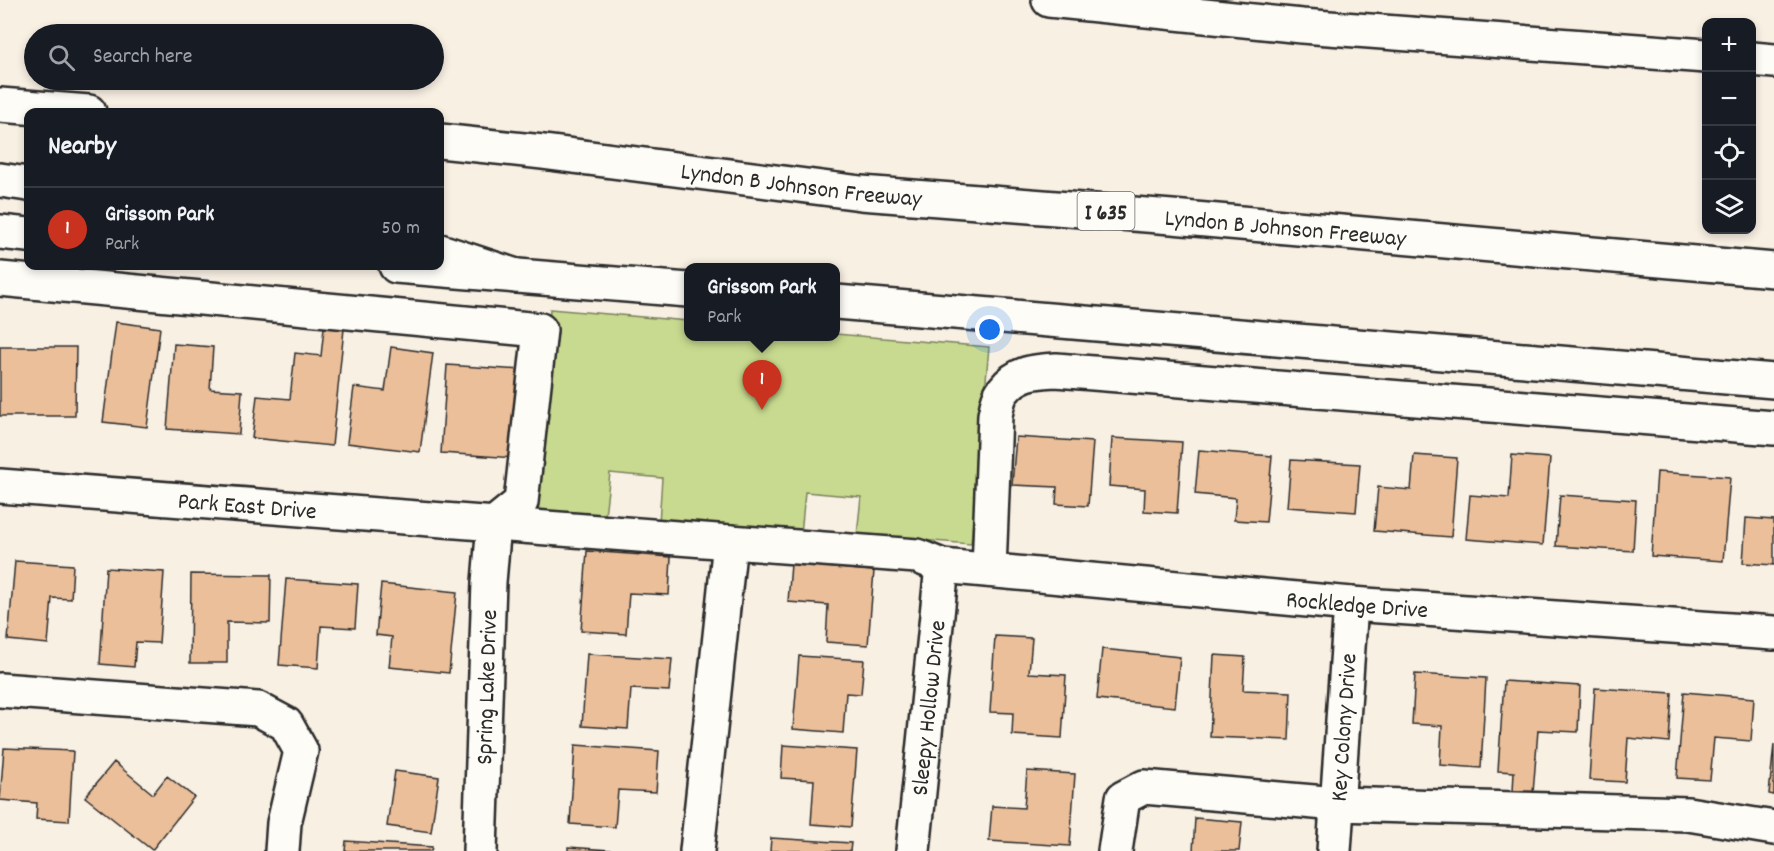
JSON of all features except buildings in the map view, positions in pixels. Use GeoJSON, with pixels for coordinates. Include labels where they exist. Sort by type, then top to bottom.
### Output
{"type":"FeatureCollection","features":[{"type":"Feature","properties":{"kind":"main road"},"geometry":{"type":"LineString","coordinates":[[1049,0],[1302,26],[1702,56]]}},
{"type":"Feature","properties":{"kind":"main road"},"geometry":{"type":"LineString","coordinates":[[1756,59],[1774,61]]}},
{"type":"Feature","properties":{"kind":"main road"},"geometry":{"type":"LineString","coordinates":[[0,105],[38,108]]}},
{"type":"Feature","properties":{"kind":"main road","name":"Lyndon B Johnson Freeway"},"geometry":{"type":"LineString","coordinates":[[444,141],[861,193],[1172,217],[1774,270]]}},
{"type":"Feature","properties":{"kind":"main road"},"geometry":{"type":"LineString","coordinates":[[0,180],[24,183]]}},
{"type":"Feature","properties":{"kind":"main road"},"geometry":{"type":"LineString","coordinates":[[0,232],[24,235]]}},
{"type":"Feature","properties":{"kind":"main road"},"geometry":{"type":"LineString","coordinates":[[444,252],[516,276]]}},
{"type":"Feature","properties":{"kind":"main road"},"geometry":{"type":"LineString","coordinates":[[444,270],[684,290]]}},
{"type":"Feature","properties":{"kind":"main road"},"geometry":{"type":"LineString","coordinates":[[0,279],[540,330],[521,502],[494,524]]}},
{"type":"Feature","properties":{"kind":"main road"},"geometry":{"type":"LineString","coordinates":[[840,302],[1774,381]]}},
{"type":"Feature","properties":{"kind":"main road"},"geometry":{"type":"LineString","coordinates":[[989,570],[995,415],[1001,392],[1014,380],[1032,371],[1056,370],[1774,428]]}},
{"type":"Feature","properties":{"kind":"main road","name":"Park East Drive"},"geometry":{"type":"LineString","coordinates":[[0,486],[730,542]]}},
{"type":"Feature","properties":{"kind":"main road","name":"Spring Lake Drive"},"geometry":{"type":"LineString","coordinates":[[480,851],[489,582],[494,524]]}},
{"type":"Feature","properties":{"kind":"main road"},"geometry":{"type":"LineString","coordinates":[[697,851],[730,542]]}},
{"type":"Feature","properties":{"kind":"main road","name":"Rockledge Drive"},"geometry":{"type":"LineString","coordinates":[[730,542],[917,556],[942,566],[1351,604],[1774,633]]}},
{"type":"Feature","properties":{"kind":"main road","name":"Sleepy Hollow Drive"},"geometry":{"type":"LineString","coordinates":[[913,851],[942,566]]}},
{"type":"Feature","properties":{"kind":"main road","name":"Key Colony Drive"},"geometry":{"type":"LineString","coordinates":[[1334,851],[1351,604]]}},
{"type":"Feature","properties":{"kind":"main road"},"geometry":{"type":"LineString","coordinates":[[0,690],[258,709],[286,724],[301,751],[284,823],[282,851]]}},
{"type":"Feature","properties":{"kind":"main road"},"geometry":{"type":"LineString","coordinates":[[1115,851],[1123,798],[1144,787],[1337,804],[1688,814],[1774,828]]}},
{"type":"Feature","properties":{"kind":"green space"},"geometry":{"type":"Polygon","coordinates":[[[550,309],[684,321],[684,341],[840,341],[840,334],[989,347],[971,544],[857,535],[861,497],[805,492],[801,535],[659,523],[662,478],[610,473],[604,524],[532,518],[550,309]]]}},
{"type":"Feature","properties":{"kind":"place","name":"Grissom Park"},"geometry":{"type":"Point","coordinates":[762,410]}}]}
